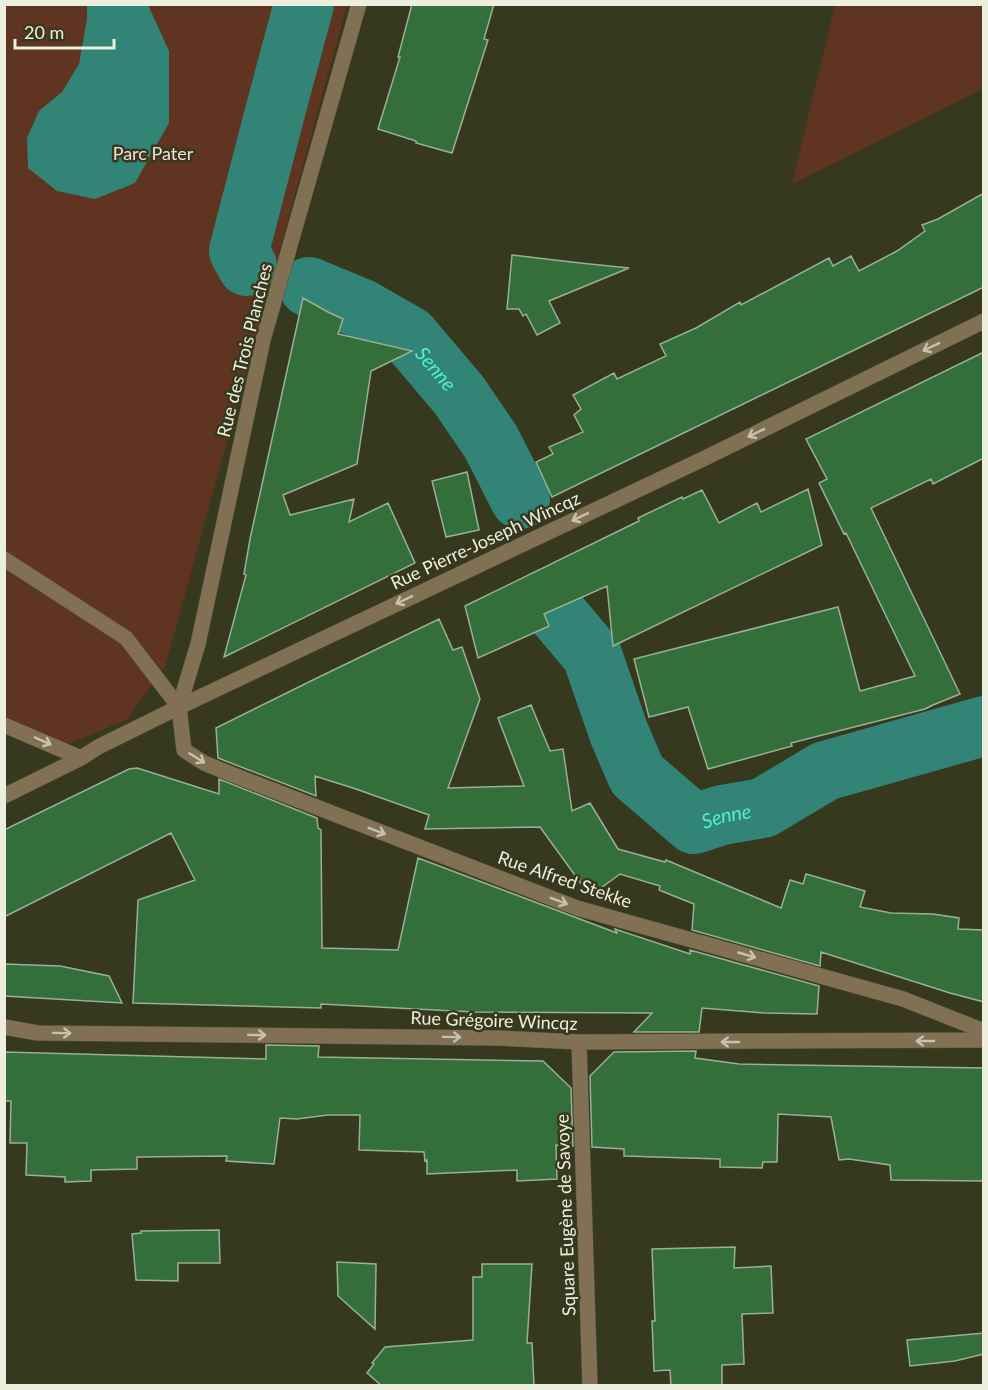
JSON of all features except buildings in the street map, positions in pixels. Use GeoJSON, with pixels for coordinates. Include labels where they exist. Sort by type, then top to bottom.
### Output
{"type":"FeatureCollection","features":[{"type":"Feature","properties":{"kind":"street","name":"Rue des Trois Planches"},"geometry":{"type":"LineString","coordinates":[[179,707],[198,644],[263,340],[359,4]]}},
{"type":"Feature","properties":{"kind":"street","name":"Rue Pierre-Joseph Wincqz"},"geometry":{"type":"LineString","coordinates":[[4,796],[179,707],[703,459],[984,321]]}},
{"type":"Feature","properties":{"kind":"street"},"geometry":{"type":"LineString","coordinates":[[4,559],[126,638],[179,707]]}},
{"type":"Feature","properties":{"kind":"street","name":"Rue Alfred Stekke"},"geometry":{"type":"LineString","coordinates":[[179,707],[184,750],[204,763],[231,774],[577,908],[903,999],[984,1031]]}},
{"type":"Feature","properties":{"kind":"street"},"geometry":{"type":"LineString","coordinates":[[4,724],[81,758]]}},
{"type":"Feature","properties":{"kind":"street","name":"Rue Grégoire Wincqz"},"geometry":{"type":"LineString","coordinates":[[4,1027],[38,1033],[498,1038],[579,1042],[984,1041]]}},
{"type":"Feature","properties":{"kind":"street","name":"Square Eugène de Savoye"},"geometry":{"type":"LineString","coordinates":[[579,1042],[590,1386]]}},
{"type":"Feature","properties":{"kind":"green space","name":"Parc Pater"},"geometry":{"type":"Polygon","coordinates":[[[5,5],[347,5],[165,667],[126,720],[64,746],[5,719],[5,5]]]}},
{"type":"Feature","properties":{"kind":"green space"},"geometry":{"type":"Polygon","coordinates":[[[835,5],[983,5],[983,89],[792,184],[835,5]]]}},
{"type":"Feature","properties":{"kind":"water"},"geometry":{"type":"Polygon","coordinates":[[[87,5],[148,5],[169,51],[169,123],[135,183],[95,199],[57,191],[28,168],[27,138],[39,111],[62,92],[79,64],[87,19],[87,5]]]}},
{"type":"Feature","properties":{"kind":"waterway","name":"Senne"},"geometry":{"type":"LineString","coordinates":[[247,266],[239,251],[304,4]]}},
{"type":"Feature","properties":{"kind":"waterway","name":"Senne"},"geometry":{"type":"LineString","coordinates":[[309,287],[362,309],[409,336],[459,395],[491,442],[520,499]]}},
{"type":"Feature","properties":{"kind":"waterway","name":"Senne"},"geometry":{"type":"LineString","coordinates":[[545,599],[592,655],[619,733],[637,775],[694,824],[722,815],[763,808],[825,771],[984,726]]}}]}
